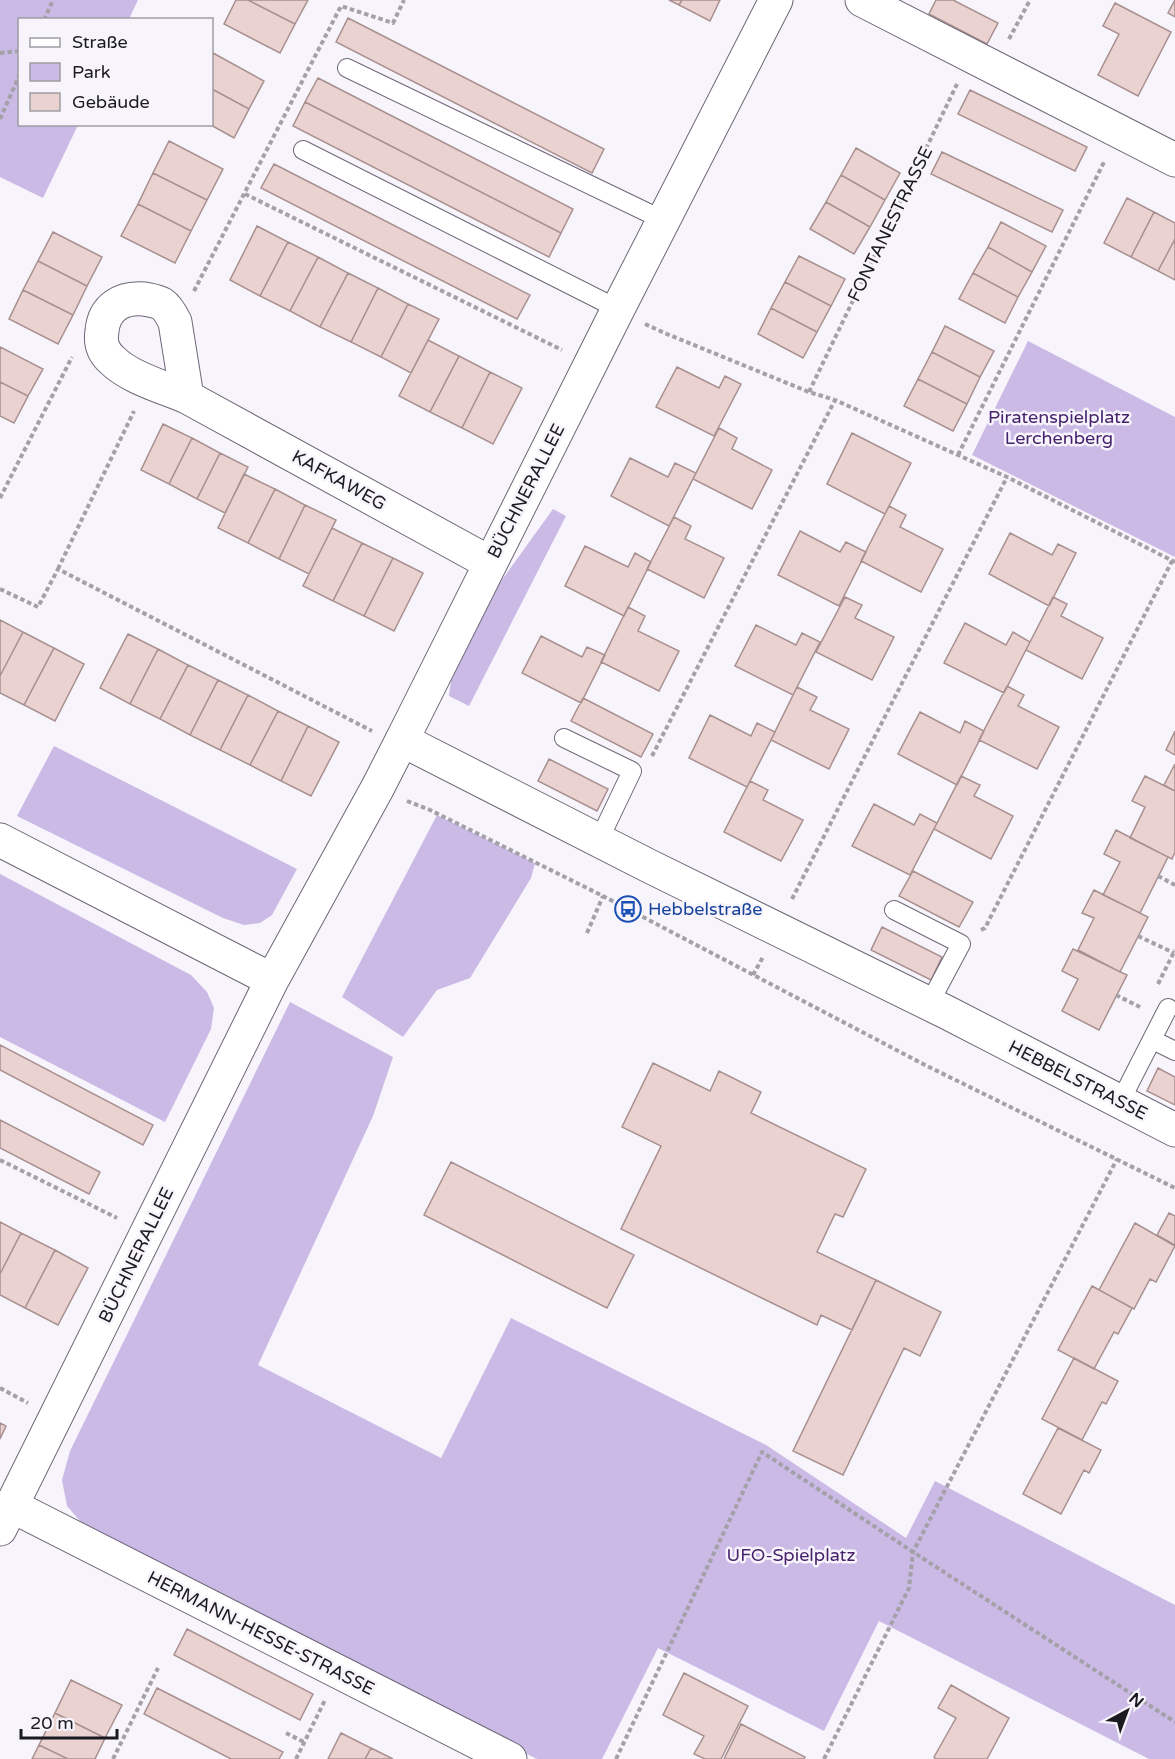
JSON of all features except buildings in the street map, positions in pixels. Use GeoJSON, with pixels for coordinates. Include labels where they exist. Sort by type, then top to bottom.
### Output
{"type":"FeatureCollection","features":[{"type":"Feature","properties":{"kind":"street","name":"BÜCHNERALLEE"},"geometry":{"type":"LineString","coordinates":[[6,1518],[272,980],[378,787],[389,736],[490,564],[629,315],[663,220],[776,0]]}},
{"type":"Feature","properties":{"kind":"street"},"geometry":{"type":"LineString","coordinates":[[862,0],[1175,160]]}},
{"type":"Feature","properties":{"kind":"street","name":"KAFKAWEG"},"geometry":{"type":"LineString","coordinates":[[187,397],[176,322],[170,312],[162,304],[150,300],[134,298],[123,300],[115,305],[107,312],[102,322],[101,337],[102,347],[119,366],[187,397],[490,564]]}},
{"type":"Feature","properties":{"kind":"street","name":"HEBBELSTRASSE"},"geometry":{"type":"LineString","coordinates":[[389,736],[929,1004],[1175,1130]]}},
{"type":"Feature","properties":{"kind":"street"},"geometry":{"type":"LineString","coordinates":[[0,840],[272,980]]}},
{"type":"Feature","properties":{"kind":"street","name":"HERMANN-HESSE-STRASSE"},"geometry":{"type":"LineString","coordinates":[[6,1518],[339,1672],[510,1759]]}},
{"type":"Feature","properties":{"kind":"lane"},"geometry":{"type":"LineString","coordinates":[[347,68],[663,220]]}},
{"type":"Feature","properties":{"kind":"lane"},"geometry":{"type":"LineString","coordinates":[[303,150],[629,315]]}},
{"type":"Feature","properties":{"kind":"lane"},"geometry":{"type":"LineString","coordinates":[[564,738],[632,771],[599,840]]}},
{"type":"Feature","properties":{"kind":"lane"},"geometry":{"type":"LineString","coordinates":[[894,910],[961,944],[929,1004]]}},
{"type":"Feature","properties":{"kind":"lane"},"geometry":{"type":"LineString","coordinates":[[1120,1102],[1168,1008]]}},
{"type":"Feature","properties":{"kind":"lane"},"geometry":{"type":"LineString","coordinates":[[1153,1040],[1175,1051]]}},
{"type":"Feature","properties":{"kind":"path"},"geometry":{"type":"LineString","coordinates":[[45,18],[53,0]]}},
{"type":"Feature","properties":{"kind":"path"},"geometry":{"type":"LineString","coordinates":[[193,293],[340,6],[393,23],[404,0]]}},
{"type":"Feature","properties":{"kind":"path","name":"FONTANESTRASSE"},"geometry":{"type":"LineString","coordinates":[[809,392],[982,63],[1030,0]]}},
{"type":"Feature","properties":{"kind":"path"},"geometry":{"type":"LineString","coordinates":[[0,53],[18,51]]}},
{"type":"Feature","properties":{"kind":"path"},"geometry":{"type":"LineString","coordinates":[[0,118],[18,78]]}},
{"type":"Feature","properties":{"kind":"path"},"geometry":{"type":"LineString","coordinates":[[958,455],[1119,132]]}},
{"type":"Feature","properties":{"kind":"path"},"geometry":{"type":"LineString","coordinates":[[245,194],[569,354]]}},
{"type":"Feature","properties":{"kind":"path"},"geometry":{"type":"LineString","coordinates":[[629,315],[667,334],[809,392],[835,400],[1007,477],[1174,561],[985,928],[961,944]]}},
{"type":"Feature","properties":{"kind":"path"},"geometry":{"type":"LineString","coordinates":[[0,498],[74,353]]}},
{"type":"Feature","properties":{"kind":"path"},"geometry":{"type":"LineString","coordinates":[[0,589],[38,607],[148,381]]}},
{"type":"Feature","properties":{"kind":"path"},"geometry":{"type":"LineString","coordinates":[[632,771],[651,757],[835,400]]}},
{"type":"Feature","properties":{"kind":"path"},"geometry":{"type":"LineString","coordinates":[[791,901],[1007,477]]}},
{"type":"Feature","properties":{"kind":"path"},"geometry":{"type":"LineString","coordinates":[[58,568],[389,736]]}},
{"type":"Feature","properties":{"kind":"path"},"geometry":{"type":"LineString","coordinates":[[424,809],[603,896],[925,1065],[1175,1188]]}},
{"type":"Feature","properties":{"kind":"path"},"geometry":{"type":"LineString","coordinates":[[1158,876],[1175,885]]}},
{"type":"Feature","properties":{"kind":"path"},"geometry":{"type":"LineString","coordinates":[[587,933],[603,896]]}},
{"type":"Feature","properties":{"kind":"path"},"geometry":{"type":"LineString","coordinates":[[1138,936],[1174,952],[1157,987],[1168,1008]]}},
{"type":"Feature","properties":{"kind":"path"},"geometry":{"type":"LineString","coordinates":[[824,1759],[909,1588],[913,1552],[1117,1159]]}},
{"type":"Feature","properties":{"kind":"path"},"geometry":{"type":"LineString","coordinates":[[0,1160],[126,1223]]}},
{"type":"Feature","properties":{"kind":"path"},"geometry":{"type":"LineString","coordinates":[[0,1388],[33,1406]]}},
{"type":"Feature","properties":{"kind":"path"},"geometry":{"type":"LineString","coordinates":[[616,1759],[762,1452],[1175,1722]]}},
{"type":"Feature","properties":{"kind":"path"},"geometry":{"type":"LineString","coordinates":[[112,1759],[159,1668]]}},
{"type":"Feature","properties":{"kind":"path"},"geometry":{"type":"LineString","coordinates":[[296,1759],[339,1672]]}},
{"type":"Feature","properties":{"kind":"path"},"geometry":{"type":"LineString","coordinates":[[286,1733],[304,1742]]}},
{"type":"Feature","properties":{"kind":"green space"},"geometry":{"type":"Polygon","coordinates":[[[0,0],[138,0],[129,18],[18,18],[18,126],[78,126],[43,198],[0,177],[0,0]]]}},
{"type":"Feature","properties":{"kind":"green space","name":"Piratenspielplatz Lerchenberg"},"geometry":{"type":"Polygon","coordinates":[[[1028,341],[1175,417],[1175,557],[972,455],[1028,341]]]}},
{"type":"Feature","properties":{"kind":"green space"},"geometry":{"type":"Polygon","coordinates":[[[553,509],[566,516],[469,706],[449,696],[451,680],[456,668],[491,595],[553,509]]]}},
{"type":"Feature","properties":{"kind":"green space"},"geometry":{"type":"Polygon","coordinates":[[[54,746],[297,869],[272,915],[260,923],[244,925],[223,918],[17,816],[54,746]]]}},
{"type":"Feature","properties":{"kind":"green space"},"geometry":{"type":"Polygon","coordinates":[[[437,815],[535,863],[531,878],[470,978],[437,990],[403,1037],[342,997],[437,815]]]}},
{"type":"Feature","properties":{"kind":"green space"},"geometry":{"type":"Polygon","coordinates":[[[0,874],[191,975],[207,992],[214,1008],[211,1029],[165,1122],[0,1037],[0,874]]]}},
{"type":"Feature","properties":{"kind":"green space","name":"UFO-Spielplatz"},"geometry":{"type":"Polygon","coordinates":[[[290,1002],[393,1057],[373,1116],[258,1365],[441,1458],[511,1318],[766,1445],[906,1538],[935,1481],[1175,1605],[1175,1759],[1149,1759],[879,1621],[824,1731],[658,1648],[602,1759],[537,1759],[86,1528],[67,1506],[62,1480],[70,1451],[290,1002]]]}},
{"type":"Feature","properties":{"kind":"place","name":"Hebbelstraße"},"geometry":{"type":"Point","coordinates":[628,909]}}]}
